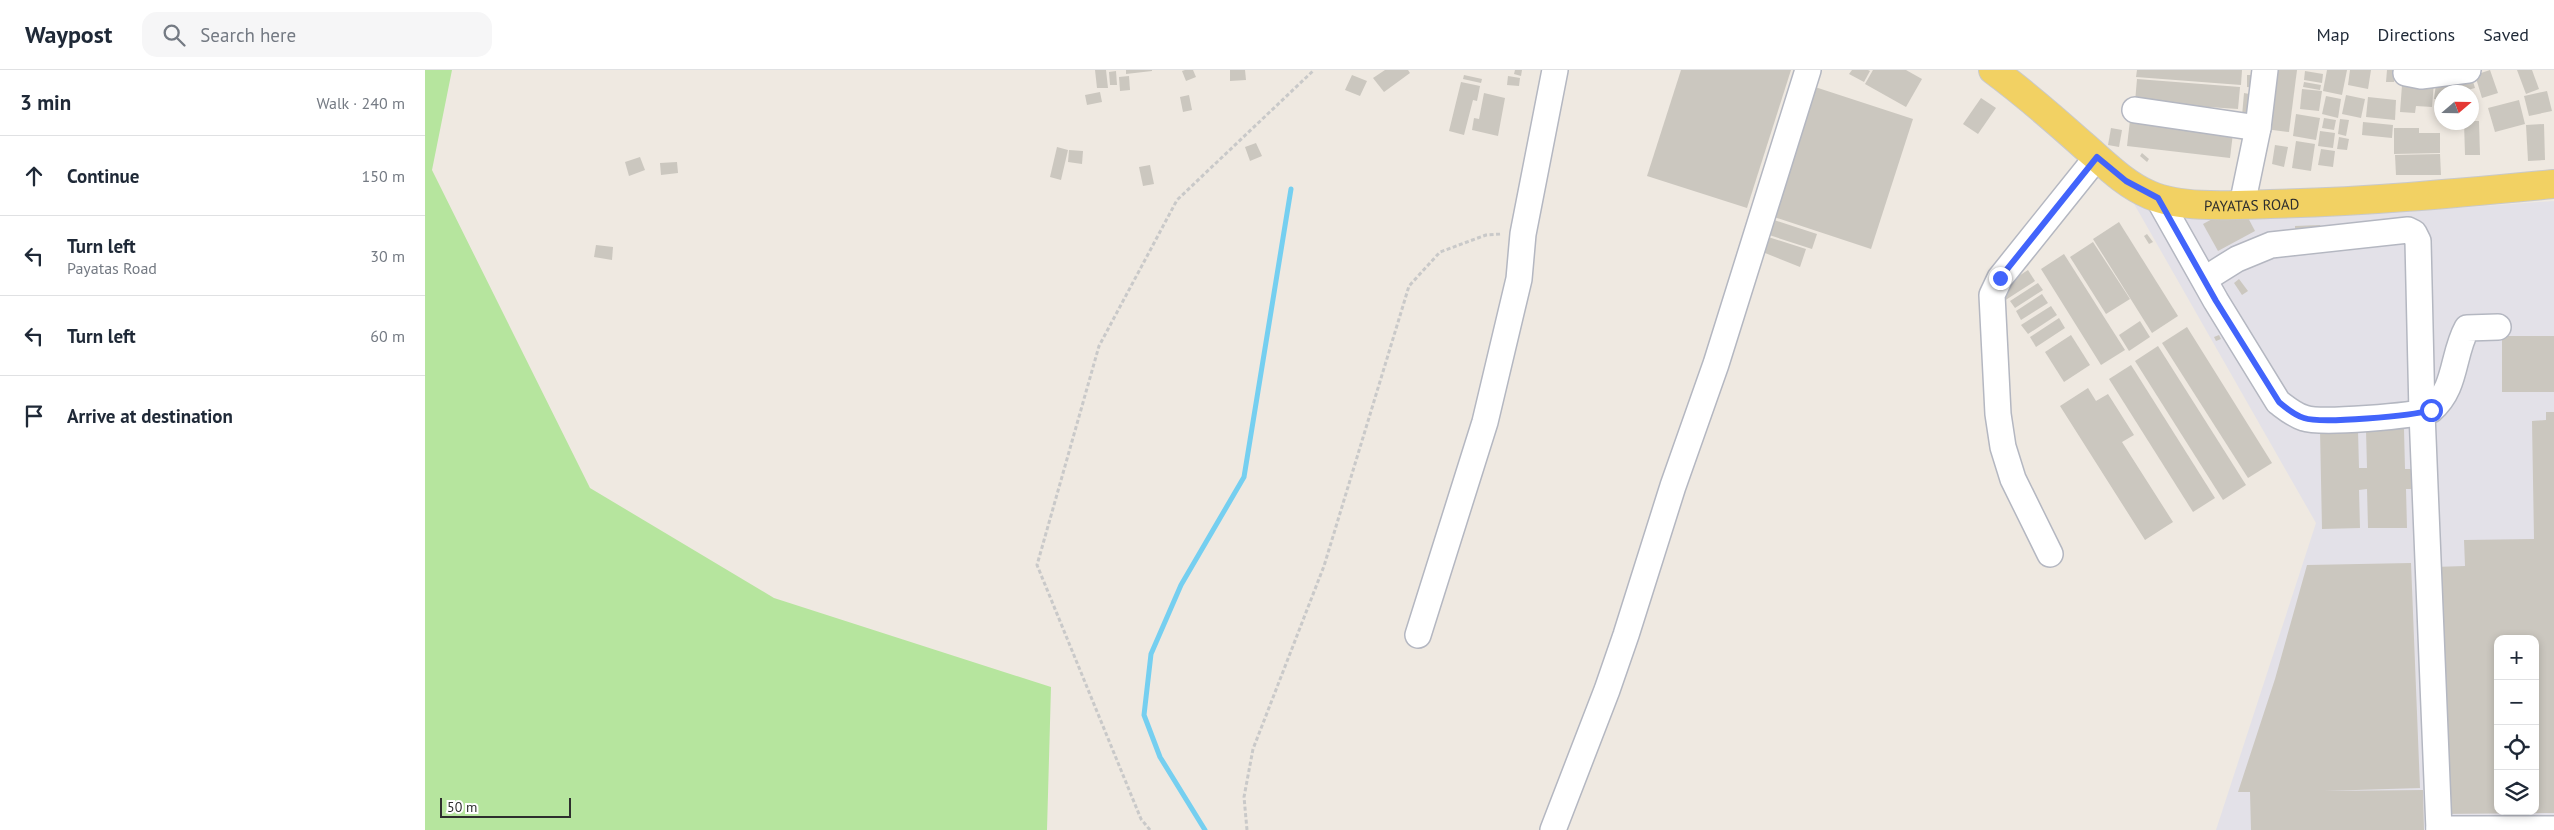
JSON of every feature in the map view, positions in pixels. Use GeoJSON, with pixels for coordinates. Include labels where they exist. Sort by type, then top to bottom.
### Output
{"type":"FeatureCollection","features":[{"type":"Feature","properties":{"kind":"main road","name":"PAYATAS ROAD"},"geometry":{"type":"LineString","coordinates":[[1993,70],[2021,91],[2126,181],[2158,198],[2190,203],[2242,205],[2351,203],[2554,184]]}},
{"type":"Feature","properties":{"kind":"street"},"geometry":{"type":"LineString","coordinates":[[1418,636],[1485,422],[1519,279],[1523,234],[1555,70]]}},
{"type":"Feature","properties":{"kind":"street"},"geometry":{"type":"LineString","coordinates":[[1553,830],[1623,644],[1673,486],[1716,364],[1808,70]]}},
{"type":"Feature","properties":{"kind":"street"},"geometry":{"type":"LineString","coordinates":[[2242,205],[2258,128],[2265,70]]}},
{"type":"Feature","properties":{"kind":"street"},"geometry":{"type":"LineString","coordinates":[[2406,73],[2421,76],[2468,70]]}},
{"type":"Feature","properties":{"kind":"street"},"geometry":{"type":"LineString","coordinates":[[2135,110],[2258,128]]}},
{"type":"Feature","properties":{"kind":"street"},"geometry":{"type":"LineString","coordinates":[[2050,554],[2013,479],[2003,447],[1998,414],[1992,295],[2000,278],[2097,157]]}},
{"type":"Feature","properties":{"kind":"street"},"geometry":{"type":"LineString","coordinates":[[2158,198],[2279,402],[2287,409],[2304,418],[2323,420],[2422,413],[2431,410],[2440,403],[2451,379],[2467,328],[2498,327]]}},
{"type":"Feature","properties":{"kind":"street"},"geometry":{"type":"LineString","coordinates":[[2205,279],[2237,260],[2271,245],[2408,230],[2414,233],[2418,241],[2422,413],[2439,830],[2554,829]]}},
{"type":"Feature","properties":{"kind":"path"},"geometry":{"type":"LineString","coordinates":[[1150,830],[1141,819],[1037,565],[1099,346],[1177,200],[1314,70]]}},
{"type":"Feature","properties":{"kind":"path"},"geometry":{"type":"LineString","coordinates":[[1247,830],[1244,796],[1253,749],[1324,566],[1409,286],[1440,252],[1486,235],[1523,234]]}},
{"type":"Feature","properties":{"kind":"shaded area"},"geometry":{"type":"Polygon","coordinates":[[[2554,201],[2554,830],[2216,830],[2316,523],[2133,202],[2402,212],[2554,201]]]}},
{"type":"Feature","properties":{"kind":"green space"},"geometry":{"type":"Polygon","coordinates":[[[425,70],[452,70],[432,170],[590,488],[774,598],[1051,687],[1047,830],[425,830],[425,70]]]}},
{"type":"Feature","properties":{"kind":"building"},"geometry":{"type":"Polygon","coordinates":[[[1095,70],[1106,70],[1108,88],[1097,88],[1095,70]]]}},
{"type":"Feature","properties":{"kind":"building"},"geometry":{"type":"Polygon","coordinates":[[[1126,70],[1152,70],[1152,71],[1126,74],[1126,70]]]}},
{"type":"Feature","properties":{"kind":"building"},"geometry":{"type":"Polygon","coordinates":[[[1193,70],[1196,77],[1186,81],[1182,71],[1193,70]]]}},
{"type":"Feature","properties":{"kind":"building"},"geometry":{"type":"Polygon","coordinates":[[[1230,70],[1245,70],[1246,80],[1230,81],[1230,70]]]}},
{"type":"Feature","properties":{"kind":"building"},"geometry":{"type":"Polygon","coordinates":[[[1385,70],[1408,70],[1410,73],[1384,92],[1373,78],[1385,70]]]}},
{"type":"Feature","properties":{"kind":"building"},"geometry":{"type":"Polygon","coordinates":[[[1515,70],[1522,70],[1521,76],[1514,74],[1515,70]]]}},
{"type":"Feature","properties":{"kind":"building"},"geometry":{"type":"Polygon","coordinates":[[[1681,70],[1791,70],[1747,208],[1647,176],[1681,70]]]}},
{"type":"Feature","properties":{"kind":"building"},"geometry":{"type":"Polygon","coordinates":[[[1852,70],[1870,71],[1864,82],[1849,74],[1852,70]]]}},
{"type":"Feature","properties":{"kind":"building"},"geometry":{"type":"Polygon","coordinates":[[[1873,70],[1906,70],[1922,79],[1906,107],[1865,84],[1873,70]]]}},
{"type":"Feature","properties":{"kind":"building"},"geometry":{"type":"Polygon","coordinates":[[[2137,70],[2242,70],[2241,85],[2136,77],[2137,70]]]}},
{"type":"Feature","properties":{"kind":"building"},"geometry":{"type":"Polygon","coordinates":[[[2272,70],[2297,70],[2289,132],[2265,129],[2272,70]]]}},
{"type":"Feature","properties":{"kind":"building"},"geometry":{"type":"Polygon","coordinates":[[[2327,70],[2347,70],[2342,95],[2323,91],[2327,70]]]}},
{"type":"Feature","properties":{"kind":"building"},"geometry":{"type":"Polygon","coordinates":[[[2350,70],[2371,70],[2368,89],[2348,85],[2350,70]]]}},
{"type":"Feature","properties":{"kind":"building"},"geometry":{"type":"Polygon","coordinates":[[[2387,70],[2395,70],[2394,82],[2386,82],[2387,70]]]}},
{"type":"Feature","properties":{"kind":"building"},"geometry":{"type":"Polygon","coordinates":[[[2490,70],[2498,93],[2482,98],[2475,75],[2490,70]]]}},
{"type":"Feature","properties":{"kind":"building"},"geometry":{"type":"Polygon","coordinates":[[[2517,70],[2532,70],[2539,89],[2526,94],[2517,70]]]}},
{"type":"Feature","properties":{"kind":"building"},"geometry":{"type":"Polygon","coordinates":[[[1116,71],[1117,85],[1110,85],[1109,72],[1116,71]]]}},
{"type":"Feature","properties":{"kind":"building"},"geometry":{"type":"Polygon","coordinates":[[[2305,71],[2323,74],[2322,83],[2304,80],[2305,71]]]}},
{"type":"Feature","properties":{"kind":"building"},"geometry":{"type":"Polygon","coordinates":[[[1352,75],[1367,81],[1360,96],[1345,90],[1352,75]]]}},
{"type":"Feature","properties":{"kind":"building"},"geometry":{"type":"Polygon","coordinates":[[[1464,75],[1482,79],[1481,83],[1463,79],[1464,75]]]}},
{"type":"Feature","properties":{"kind":"building"},"geometry":{"type":"Polygon","coordinates":[[[2247,75],[2258,75],[2258,88],[2247,87],[2247,75]]]}},
{"type":"Feature","properties":{"kind":"building"},"geometry":{"type":"Polygon","coordinates":[[[1129,76],[1130,90],[1120,91],[1119,77],[1129,76]]]}},
{"type":"Feature","properties":{"kind":"building"},"geometry":{"type":"Polygon","coordinates":[[[1508,76],[1520,78],[1519,86],[1507,85],[1508,76]]]}},
{"type":"Feature","properties":{"kind":"building"},"geometry":{"type":"Polygon","coordinates":[[[2472,78],[2474,85],[2459,85],[2458,82],[2472,78]]]}},
{"type":"Feature","properties":{"kind":"building"},"geometry":{"type":"Polygon","coordinates":[[[2137,79],[2240,87],[2238,109],[2135,102],[2137,79]]]}},
{"type":"Feature","properties":{"kind":"building"},"geometry":{"type":"Polygon","coordinates":[[[1461,82],[1480,86],[1477,101],[1473,100],[1464,135],[1449,131],[1461,82]]]}},
{"type":"Feature","properties":{"kind":"building"},"geometry":{"type":"Polygon","coordinates":[[[2304,82],[2321,85],[2320,90],[2303,87],[2304,82]]]}},
{"type":"Feature","properties":{"kind":"building"},"geometry":{"type":"Polygon","coordinates":[[[2434,82],[2432,107],[2416,106],[2415,113],[2400,112],[2402,85],[2418,87],[2434,82]]]}},
{"type":"Feature","properties":{"kind":"building"},"geometry":{"type":"Polygon","coordinates":[[[1815,87],[1913,119],[1871,249],[1774,217],[1815,87]]]}},
{"type":"Feature","properties":{"kind":"building"},"geometry":{"type":"Polygon","coordinates":[[[2302,89],[2322,91],[2319,111],[2300,109],[2302,89]]]}},
{"type":"Feature","properties":{"kind":"building"},"geometry":{"type":"Polygon","coordinates":[[[2547,91],[2552,111],[2529,116],[2524,96],[2547,91]]]}},
{"type":"Feature","properties":{"kind":"building"},"geometry":{"type":"Polygon","coordinates":[[[1100,92],[1102,102],[1087,105],[1085,95],[1100,92]]]}},
{"type":"Feature","properties":{"kind":"building"},"geometry":{"type":"Polygon","coordinates":[[[1484,93],[1505,98],[1498,136],[1472,130],[1474,118],[1479,119],[1484,93]]]}},
{"type":"Feature","properties":{"kind":"building"},"geometry":{"type":"Polygon","coordinates":[[[2244,93],[2255,95],[2252,117],[2242,116],[2244,93]]]}},
{"type":"Feature","properties":{"kind":"building"},"geometry":{"type":"Polygon","coordinates":[[[1189,95],[1192,110],[1183,112],[1180,97],[1189,95]]]}},
{"type":"Feature","properties":{"kind":"building"},"geometry":{"type":"Polygon","coordinates":[[[2346,95],[2365,99],[2361,118],[2342,114],[2346,95]]]}},
{"type":"Feature","properties":{"kind":"building"},"geometry":{"type":"Polygon","coordinates":[[[2326,96],[2341,99],[2338,118],[2322,114],[2326,96]]]}},
{"type":"Feature","properties":{"kind":"building"},"geometry":{"type":"Polygon","coordinates":[[[2368,97],[2396,100],[2395,120],[2366,117],[2368,97]]]}},
{"type":"Feature","properties":{"kind":"building"},"geometry":{"type":"Polygon","coordinates":[[[1981,98],[1996,108],[1978,134],[1963,124],[1981,98]]]}},
{"type":"Feature","properties":{"kind":"building"},"geometry":{"type":"Polygon","coordinates":[[[2519,100],[2525,124],[2495,132],[2488,108],[2519,100]]]}},
{"type":"Feature","properties":{"kind":"building"},"geometry":{"type":"Polygon","coordinates":[[[2296,114],[2320,118],[2316,140],[2293,136],[2296,114]]]}},
{"type":"Feature","properties":{"kind":"building"},"geometry":{"type":"Polygon","coordinates":[[[2324,118],[2336,120],[2334,130],[2322,128],[2324,118]]]}},
{"type":"Feature","properties":{"kind":"building"},"geometry":{"type":"Polygon","coordinates":[[[2340,119],[2349,120],[2346,136],[2338,134],[2340,119]]]}},
{"type":"Feature","properties":{"kind":"building"},"geometry":{"type":"Polygon","coordinates":[[[2130,120],[2233,133],[2230,158],[2127,146],[2130,120]]]}},
{"type":"Feature","properties":{"kind":"building"},"geometry":{"type":"Polygon","coordinates":[[[2479,121],[2480,155],[2465,155],[2464,130],[2479,130],[2479,121]]]}},
{"type":"Feature","properties":{"kind":"building"},"geometry":{"type":"Polygon","coordinates":[[[2363,122],[2393,125],[2392,138],[2362,135],[2363,122]]]}},
{"type":"Feature","properties":{"kind":"building"},"geometry":{"type":"Polygon","coordinates":[[[2544,124],[2545,160],[2528,161],[2526,125],[2544,124]]]}},
{"type":"Feature","properties":{"kind":"building"},"geometry":{"type":"Polygon","coordinates":[[[2111,128],[2122,130],[2119,147],[2108,145],[2111,128]]]}},
{"type":"Feature","properties":{"kind":"building"},"geometry":{"type":"Polygon","coordinates":[[[2394,128],[2419,128],[2419,133],[2440,133],[2440,153],[2394,154],[2394,128]]]}},
{"type":"Feature","properties":{"kind":"building"},"geometry":{"type":"Polygon","coordinates":[[[2320,131],[2335,133],[2333,148],[2318,146],[2320,131]]]}},
{"type":"Feature","properties":{"kind":"building"},"geometry":{"type":"Polygon","coordinates":[[[2339,137],[2349,139],[2347,150],[2337,149],[2339,137]]]}},
{"type":"Feature","properties":{"kind":"building"},"geometry":{"type":"Polygon","coordinates":[[[2296,141],[2315,144],[2311,171],[2292,168],[2296,141]]]}},
{"type":"Feature","properties":{"kind":"building"},"geometry":{"type":"Polygon","coordinates":[[[1256,143],[1262,156],[1250,161],[1245,147],[1256,143]]]}},
{"type":"Feature","properties":{"kind":"building"},"geometry":{"type":"Polygon","coordinates":[[[2275,145],[2288,147],[2284,167],[2272,164],[2275,145]]]}},
{"type":"Feature","properties":{"kind":"building"},"geometry":{"type":"Polygon","coordinates":[[[1057,147],[1068,150],[1061,180],[1050,177],[1057,147]]]}},
{"type":"Feature","properties":{"kind":"building"},"geometry":{"type":"Polygon","coordinates":[[[2321,149],[2335,151],[2333,167],[2318,165],[2321,149]]]}},
{"type":"Feature","properties":{"kind":"building"},"geometry":{"type":"Polygon","coordinates":[[[1069,150],[1083,151],[1082,164],[1068,162],[1069,150]]]}},
{"type":"Feature","properties":{"kind":"building"},"geometry":{"type":"Polygon","coordinates":[[[2142,153],[2149,159],[2147,162],[2140,156],[2142,153]]]}},
{"type":"Feature","properties":{"kind":"building"},"geometry":{"type":"Polygon","coordinates":[[[2440,154],[2441,175],[2396,175],[2395,155],[2440,154]]]}},
{"type":"Feature","properties":{"kind":"building"},"geometry":{"type":"Polygon","coordinates":[[[640,157],[645,170],[629,176],[625,162],[640,157]]]}},
{"type":"Feature","properties":{"kind":"building"},"geometry":{"type":"Polygon","coordinates":[[[677,162],[678,173],[661,175],[660,163],[677,162]]]}},
{"type":"Feature","properties":{"kind":"building"},"geometry":{"type":"Polygon","coordinates":[[[1150,165],[1154,184],[1143,186],[1139,167],[1150,165]]]}},
{"type":"Feature","properties":{"kind":"building"},"geometry":{"type":"Polygon","coordinates":[[[2225,212],[2245,212],[2255,231],[2218,251],[2203,224],[2225,212]]]}},
{"type":"Feature","properties":{"kind":"building"},"geometry":{"type":"Polygon","coordinates":[[[1768,218],[1817,234],[1812,249],[1763,233],[1768,218]]]}},
{"type":"Feature","properties":{"kind":"building"},"geometry":{"type":"Polygon","coordinates":[[[2119,222],[2178,316],[2152,333],[2093,239],[2119,222]]]}},
{"type":"Feature","properties":{"kind":"building"},"geometry":{"type":"Polygon","coordinates":[[[2320,225],[2321,231],[2295,232],[2295,226],[2320,225]]]}},
{"type":"Feature","properties":{"kind":"building"},"geometry":{"type":"Polygon","coordinates":[[[2147,234],[2153,242],[2149,244],[2144,236],[2147,234]]]}},
{"type":"Feature","properties":{"kind":"building"},"geometry":{"type":"Polygon","coordinates":[[[1765,236],[1806,249],[1800,267],[1760,251],[1765,236]]]}},
{"type":"Feature","properties":{"kind":"building"},"geometry":{"type":"Polygon","coordinates":[[[2093,242],[2130,299],[2106,314],[2070,257],[2093,242]]]}},
{"type":"Feature","properties":{"kind":"building"},"geometry":{"type":"Polygon","coordinates":[[[596,245],[613,247],[612,260],[594,257],[596,245]]]}},
{"type":"Feature","properties":{"kind":"building"},"geometry":{"type":"Polygon","coordinates":[[[2064,254],[2125,350],[2101,365],[2041,269],[2064,254]]]}},
{"type":"Feature","properties":{"kind":"building"},"geometry":{"type":"Polygon","coordinates":[[[2028,270],[2035,281],[2004,301],[1997,290],[2028,270]]]}},
{"type":"Feature","properties":{"kind":"building"},"geometry":{"type":"Polygon","coordinates":[[[2239,279],[2248,291],[2242,295],[2234,283],[2239,279]]]}},
{"type":"Feature","properties":{"kind":"building"},"geometry":{"type":"Polygon","coordinates":[[[2038,283],[2043,290],[2015,308],[2010,301],[2038,283]]]}},
{"type":"Feature","properties":{"kind":"building"},"geometry":{"type":"Polygon","coordinates":[[[2042,294],[2048,303],[2021,320],[2016,311],[2042,294]]]}},
{"type":"Feature","properties":{"kind":"building"},"geometry":{"type":"Polygon","coordinates":[[[2051,306],[2057,315],[2028,334],[2021,325],[2051,306]]]}},
{"type":"Feature","properties":{"kind":"building"},"geometry":{"type":"Polygon","coordinates":[[[2059,318],[2065,328],[2036,347],[2030,337],[2059,318]]]}},
{"type":"Feature","properties":{"kind":"building"},"geometry":{"type":"Polygon","coordinates":[[[2140,321],[2150,337],[2129,351],[2119,335],[2140,321]]]}},
{"type":"Feature","properties":{"kind":"building"},"geometry":{"type":"Polygon","coordinates":[[[2187,327],[2272,463],[2248,478],[2162,343],[2187,327]]]}},
{"type":"Feature","properties":{"kind":"building"},"geometry":{"type":"Polygon","coordinates":[[[2071,335],[2090,365],[2064,382],[2045,352],[2071,335]]]}},
{"type":"Feature","properties":{"kind":"building"},"geometry":{"type":"Polygon","coordinates":[[[2219,335],[2221,339],[2216,341],[2214,337],[2219,335]]]}},
{"type":"Feature","properties":{"kind":"building"},"geometry":{"type":"Polygon","coordinates":[[[2502,336],[2554,336],[2554,392],[2502,392],[2502,336]]]}},
{"type":"Feature","properties":{"kind":"building"},"geometry":{"type":"Polygon","coordinates":[[[2158,346],[2246,485],[2223,500],[2135,361],[2158,346]]]}},
{"type":"Feature","properties":{"kind":"building"},"geometry":{"type":"Polygon","coordinates":[[[2131,365],[2215,498],[2193,512],[2109,379],[2131,365]]]}},
{"type":"Feature","properties":{"kind":"building"},"geometry":{"type":"Polygon","coordinates":[[[2088,388],[2096,401],[2108,394],[2134,435],[2122,442],[2173,522],[2145,540],[2060,406],[2088,388]]]}},
{"type":"Feature","properties":{"kind":"building"},"geometry":{"type":"Polygon","coordinates":[[[2546,412],[2554,412],[2554,813],[2539,813],[2539,635],[2494,635],[2494,814],[2439,814],[2434,567],[2465,566],[2464,540],[2534,539],[2532,421],[2546,420],[2546,412]]]}},
{"type":"Feature","properties":{"kind":"building"},"geometry":{"type":"Polygon","coordinates":[[[2404,429],[2405,469],[2417,469],[2418,489],[2406,489],[2407,528],[2368,528],[2367,489],[2359,490],[2360,528],[2322,529],[2320,430],[2358,430],[2359,468],[2367,468],[2366,430],[2404,429]]]}},
{"type":"Feature","properties":{"kind":"building"},"geometry":{"type":"Polygon","coordinates":[[[2411,563],[2420,788],[2324,791],[2423,790],[2424,830],[2251,830],[2250,792],[2238,792],[2275,679],[2307,565],[2411,563]]]}},
{"type":"Feature","properties":{"kind":"waterway"},"geometry":{"type":"LineString","coordinates":[[1205,830],[1160,757],[1144,715],[1151,654],[1181,585],[1244,477],[1291,189]]}},
{"type":"Feature","properties":{"kind":"route"},"geometry":{"type":"LineString","coordinates":[[2000,278],[2097,157],[2126,181],[2158,198],[2216,301],[2279,402],[2287,409],[2304,418],[2313,420],[2422,413],[2431,410]]}}]}
